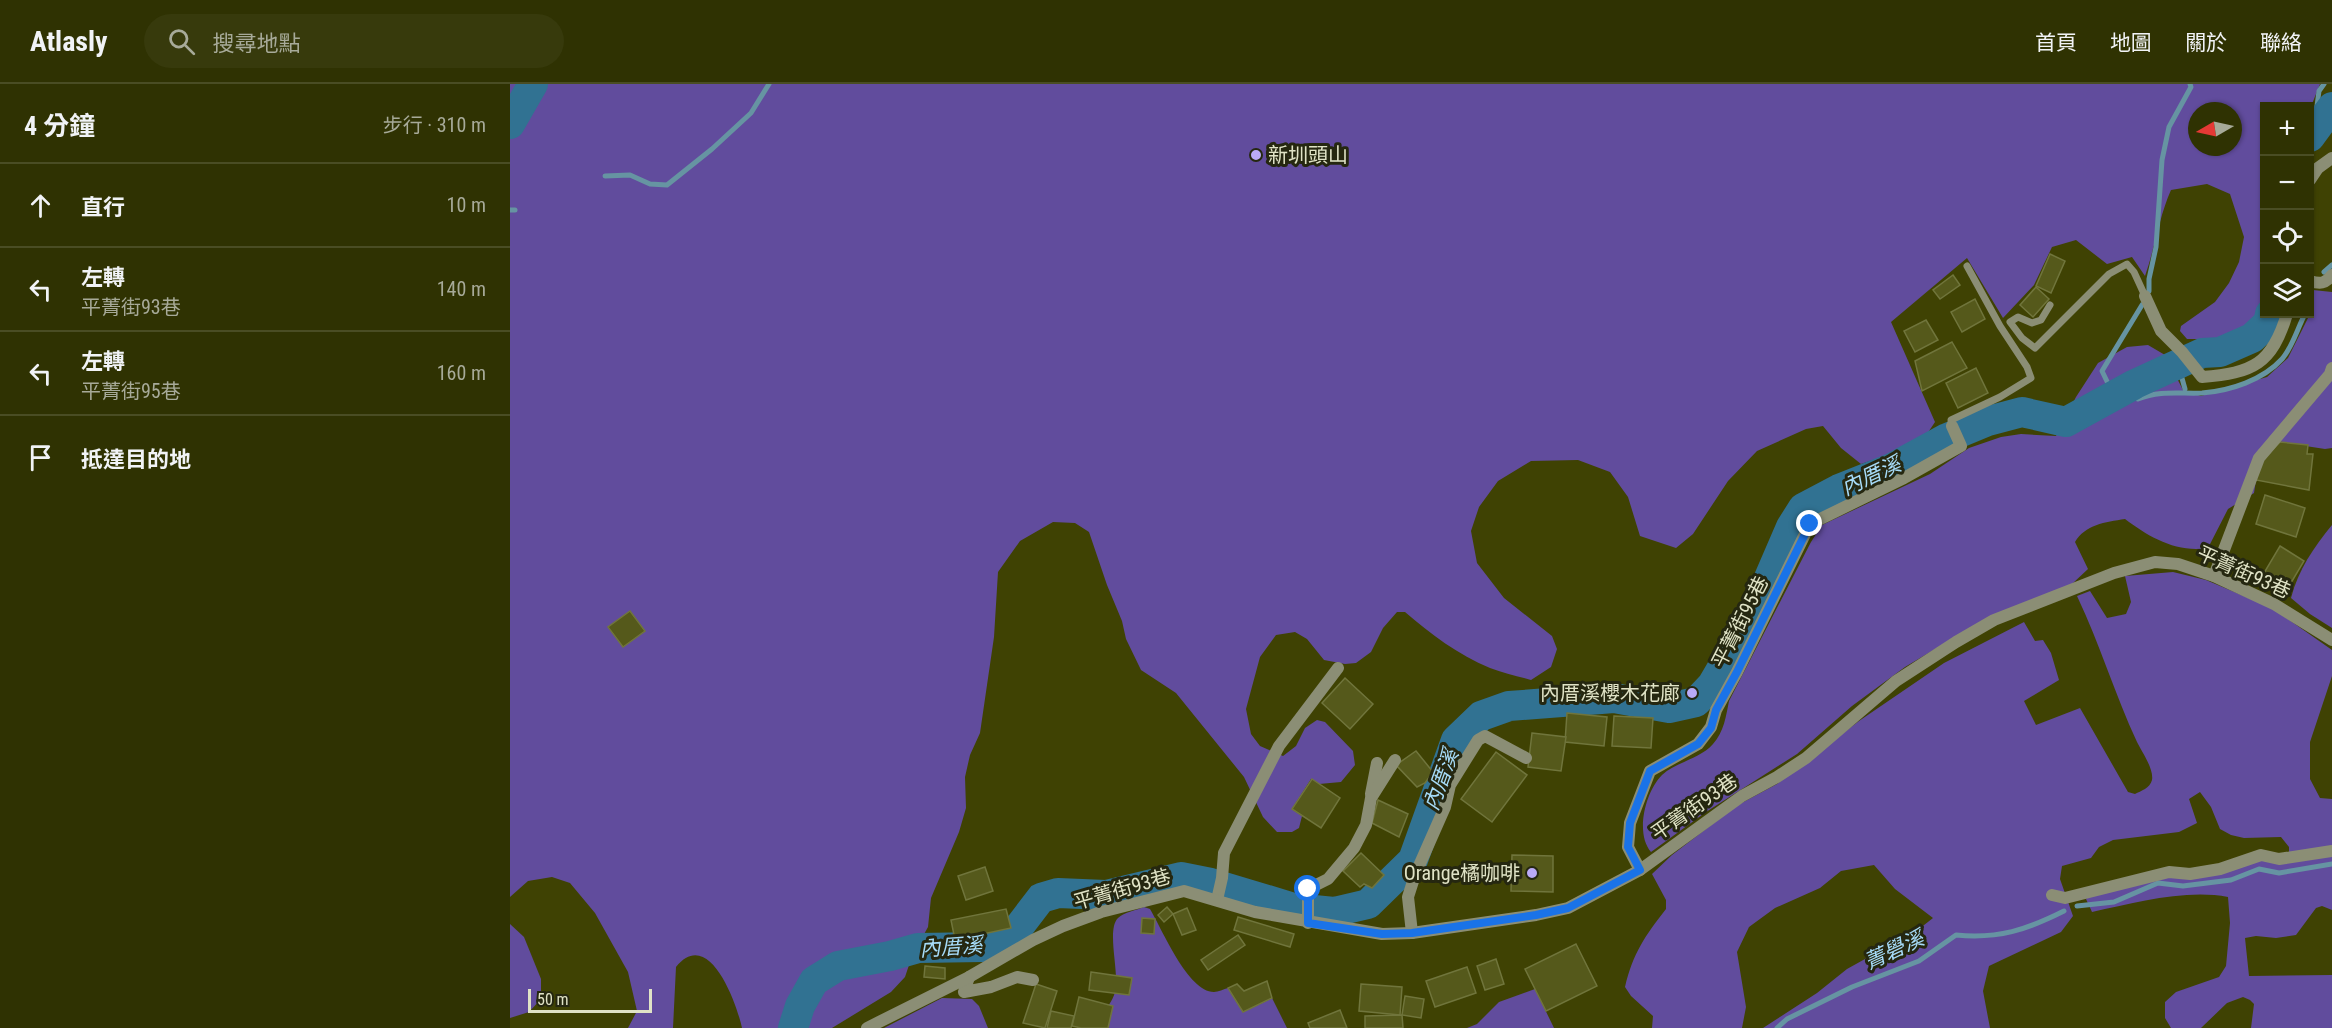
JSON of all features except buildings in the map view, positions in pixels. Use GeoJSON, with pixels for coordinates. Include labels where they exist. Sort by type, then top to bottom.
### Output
{"type":"FeatureCollection","features":[{"type":"Feature","properties":{"kind":"street"},"geometry":{"type":"LineString","coordinates":[[2314,174],[2318,168],[2332,158]]}},
{"type":"Feature","properties":{"kind":"street"},"geometry":{"type":"LineString","coordinates":[[2314,282],[2320,284],[2328,281],[2332,275]]}},
{"type":"Feature","properties":{"kind":"street"},"geometry":{"type":"LineString","coordinates":[[2145,296],[2162,331],[2202,377],[2242,371],[2266,358],[2280,337],[2286,318]]}},
{"type":"Feature","properties":{"kind":"street"},"geometry":{"type":"LineString","coordinates":[[2214,576],[2259,458],[2330,374],[2332,368]]}},
{"type":"Feature","properties":{"kind":"street","name":"平菁街95巷"},"geometry":{"type":"LineString","coordinates":[[1640,870],[1628,847],[1630,823],[1650,771],[1698,744],[1711,728],[1716,710],[1810,524],[1904,478],[1961,446],[1952,426]]}},
{"type":"Feature","properties":{"kind":"street","name":"平菁街93巷"},"geometry":{"type":"LineString","coordinates":[[867,1028],[969,977],[1033,940],[1101,912],[1184,891],[1255,912],[1382,934],[1412,933],[1536,915],[1568,908],[1640,870],[1742,796],[1806,758],[1896,681],[1994,620],[2114,573],[2155,562],[2178,564],[2214,576],[2274,604],[2332,639]]}},
{"type":"Feature","properties":{"kind":"street"},"geometry":{"type":"LineString","coordinates":[[1216,900],[1222,878],[1224,853],[1279,746],[1338,668]]}},
{"type":"Feature","properties":{"kind":"street"},"geometry":{"type":"LineString","coordinates":[[1412,933],[1408,897],[1415,874],[1445,807],[1450,785],[1478,740],[1485,736],[1526,758]]}},
{"type":"Feature","properties":{"kind":"street"},"geometry":{"type":"LineString","coordinates":[[1371,798],[1395,760]]}},
{"type":"Feature","properties":{"kind":"street"},"geometry":{"type":"LineString","coordinates":[[1308,923],[1308,889],[1328,879],[1354,848],[1366,825],[1377,762]]}},
{"type":"Feature","properties":{"kind":"street"},"geometry":{"type":"LineString","coordinates":[[2052,895],[2065,898],[2169,872],[2190,874],[2220,869],[2261,855],[2279,859],[2332,850]]}},
{"type":"Feature","properties":{"kind":"street"},"geometry":{"type":"LineString","coordinates":[[969,977],[964,992],[991,987],[1017,977],[1033,980]]}},
{"type":"Feature","properties":{"kind":"lane"},"geometry":{"type":"LineString","coordinates":[[2050,305],[2041,320],[2032,323],[2018,317],[2010,322],[2022,338],[2035,348],[2109,274],[2127,264],[2134,272],[2145,296]]}},
{"type":"Feature","properties":{"kind":"lane"},"geometry":{"type":"LineString","coordinates":[[1952,426],[1951,420],[2000,397],[2031,378],[2027,367],[2000,326],[1967,266]]}},
{"type":"Feature","properties":{"kind":"shaded area"},"geometry":{"type":"Polygon","coordinates":[[[510,84],[2320,84],[2313,102],[2260,102],[2260,315],[2258,324],[2249,329],[2233,336],[2206,339],[2187,339],[2180,331],[2181,326],[2215,302],[2229,283],[2239,262],[2244,237],[2230,194],[2207,184],[2171,190],[2145,276],[2132,257],[2107,264],[2076,240],[2052,247],[2034,285],[2003,318],[1967,258],[1891,322],[1935,422],[1923,440],[1861,464],[1841,448],[1823,426],[1806,429],[1757,451],[1728,481],[1693,534],[1676,548],[1640,536],[1628,497],[1610,472],[1578,460],[1531,461],[1498,481],[1479,507],[1471,531],[1477,563],[1504,598],[1552,636],[1557,649],[1551,667],[1531,680],[1478,663],[1435,636],[1405,612],[1397,612],[1383,628],[1371,652],[1356,663],[1345,664],[1324,660],[1307,639],[1295,632],[1276,635],[1260,657],[1246,709],[1251,734],[1260,746],[1283,756],[1296,746],[1305,728],[1317,720],[1325,722],[1353,751],[1355,765],[1341,782],[1319,784],[1311,779],[1292,809],[1302,816],[1299,828],[1292,832],[1277,832],[1263,817],[1244,777],[1176,693],[1141,670],[1126,639],[1122,621],[1089,532],[1075,523],[1053,522],[1020,541],[998,572],[994,637],[980,733],[970,755],[965,777],[966,808],[959,832],[931,898],[928,927],[912,956],[905,977],[891,992],[832,1028],[742,1028],[728,987],[720,973],[710,962],[700,956],[688,957],[676,967],[673,1028],[628,1028],[637,1011],[628,972],[595,913],[570,883],[552,877],[528,881],[510,897],[510,84]]]}},
{"type":"Feature","properties":{"kind":"shaded area"},"geometry":{"type":"Polygon","coordinates":[[[2314,290],[2332,292],[2332,448],[2280,442],[2256,480],[2254,493],[2228,509],[2208,548],[2174,546],[2153,537],[2125,519],[2090,528],[2075,542],[2088,569],[2072,584],[1989,617],[1905,667],[1852,706],[1797,754],[1706,812],[1651,852],[1646,844],[1643,824],[1647,802],[1656,782],[1674,767],[1708,749],[1717,739],[1724,724],[1729,701],[1822,525],[1930,474],[1969,448],[2001,437],[2021,434],[2056,436],[2076,397],[2098,363],[2127,347],[2148,345],[2165,355],[2183,390],[2201,396],[2267,377],[2288,358],[2308,318],[2314,318],[2314,290]]]}},
{"type":"Feature","properties":{"kind":"shaded area"},"geometry":{"type":"Polygon","coordinates":[[[2332,525],[2332,628],[2291,598],[2307,559],[2332,525]]]}},
{"type":"Feature","properties":{"kind":"shaded area"},"geometry":{"type":"Polygon","coordinates":[[[2173,572],[2206,580],[2272,608],[2332,650],[2332,676],[2310,742],[2310,779],[2320,798],[2332,799],[2332,910],[2322,906],[2316,908],[2296,935],[2276,938],[2256,936],[2245,938],[2249,976],[2332,975],[2332,1028],[2251,1028],[2254,1004],[2243,997],[2227,1003],[2201,1028],[2171,1028],[2165,1018],[2165,1002],[2176,992],[2219,977],[2226,966],[2230,923],[2228,897],[2177,896],[2092,912],[2086,899],[2094,890],[2269,858],[2289,857],[2289,847],[2281,837],[2244,838],[2220,829],[2211,807],[2200,792],[2189,799],[2197,823],[2179,832],[2113,840],[2099,847],[2091,858],[2062,866],[2060,879],[2073,916],[2061,932],[1989,966],[1983,991],[1990,1028],[1763,1028],[1817,993],[1847,969],[1919,929],[1933,918],[1895,889],[1874,865],[1841,871],[1820,888],[1775,908],[1749,927],[1737,952],[1746,1007],[1742,1028],[1652,1028],[1653,1016],[1631,996],[1625,987],[1641,945],[1666,909],[1666,900],[1652,874],[1672,855],[1736,806],[1777,784],[1859,721],[1944,663],[2024,622],[2035,641],[2043,640],[2051,653],[2059,680],[2024,701],[2036,725],[2080,708],[2128,792],[2135,794],[2147,787],[2152,780],[2149,766],[2129,724],[2077,596],[2090,591],[2107,618],[2126,614],[2131,602],[2125,576],[2173,572]]]}},
{"type":"Feature","properties":{"kind":"shaded area"},"geometry":{"type":"Polygon","coordinates":[[[1144,907],[1150,909],[1185,971],[1195,982],[1204,989],[1214,992],[1228,988],[1243,1012],[1272,998],[1287,1028],[1092,1028],[1115,992],[1113,932],[1115,924],[1124,914],[1144,907]]]}},
{"type":"Feature","properties":{"kind":"shaded area"},"geometry":{"type":"Polygon","coordinates":[[[510,924],[524,937],[541,979],[541,999],[529,1012],[510,1018],[510,924]]]}},
{"type":"Feature","properties":{"kind":"shaded area"},"geometry":{"type":"Polygon","coordinates":[[[1535,989],[1554,1028],[1467,1028],[1477,1024],[1499,1002],[1535,989]]]}},
{"type":"Feature","properties":{"kind":"shaded area"},"geometry":{"type":"Polygon","coordinates":[[[942,998],[972,999],[979,1006],[988,1028],[884,1028],[942,998]]]}},
{"type":"Feature","properties":{"kind":"waterway"},"geometry":{"type":"LineString","coordinates":[[510,124],[533,84]]}},
{"type":"Feature","properties":{"kind":"waterway"},"geometry":{"type":"LineString","coordinates":[[605,176],[630,175],[650,184],[667,185],[712,149],[751,113],[769,84]]}},
{"type":"Feature","properties":{"kind":"waterway"},"geometry":{"type":"LineString","coordinates":[[2149,291],[2149,279],[2156,247],[2162,160],[2169,127],[2191,87],[2190,84]]}},
{"type":"Feature","properties":{"kind":"waterway"},"geometry":{"type":"LineString","coordinates":[[2324,84],[2319,91],[2317,106],[2325,117],[2332,119]]}},
{"type":"Feature","properties":{"kind":"waterway","name":"內厝溪"},"geometry":{"type":"LineString","coordinates":[[2314,132],[2332,107]]}},
{"type":"Feature","properties":{"kind":"waterway"},"geometry":{"type":"LineString","coordinates":[[510,210],[515,210]]}},
{"type":"Feature","properties":{"kind":"waterway"},"geometry":{"type":"LineString","coordinates":[[2324,272],[2332,265]]}},
{"type":"Feature","properties":{"kind":"waterway"},"geometry":{"type":"LineString","coordinates":[[2124,402],[2114,396],[2102,371],[2142,305]]}},
{"type":"Feature","properties":{"kind":"waterway","name":"內厝溪"},"geometry":{"type":"LineString","coordinates":[[793,1028],[800,1006],[814,981],[838,966],[918,948],[983,947],[1009,940],[1041,898],[1058,893],[1106,895],[1181,877],[1211,883],[1294,908],[1334,912],[1368,904],[1413,860],[1456,740],[1481,716],[1509,706],[1614,698],[1669,708],[1696,702],[1712,685],[1753,615],[1791,527],[1803,508],[1839,489],[1892,468],[1947,438],[1988,421],[2022,412],[2066,422],[2135,384],[2202,353],[2220,352],[2252,338],[2268,323],[2269,318]]}},
{"type":"Feature","properties":{"kind":"waterway"},"geometry":{"type":"LineString","coordinates":[[2138,399],[2162,393],[2213,392],[2235,387],[2256,378],[2274,366],[2286,354],[2303,318]]}},
{"type":"Feature","properties":{"kind":"waterway"},"geometry":{"type":"LineString","coordinates":[[2178,364],[2185,389]]}},
{"type":"Feature","properties":{"kind":"waterway","name":"菁礐溪"},"geometry":{"type":"LineString","coordinates":[[2077,906],[2114,902],[2158,883],[2183,886],[2231,880],[2259,869],[2279,873],[2332,864]]}},
{"type":"Feature","properties":{"kind":"waterway","name":"菁礐溪"},"geometry":{"type":"LineString","coordinates":[[1777,1028],[1787,1019],[1852,987],[1919,961],[1956,935],[1986,936],[2012,932],[2064,911]]}},
{"type":"Feature","properties":{"kind":"place","name":"新圳頭山"},"geometry":{"type":"Point","coordinates":[1256,155]}},
{"type":"Feature","properties":{"kind":"place","name":"內厝溪櫻木花廊"},"geometry":{"type":"Point","coordinates":[1692,693]}},
{"type":"Feature","properties":{"kind":"place","name":"Orange橘咖啡"},"geometry":{"type":"Point","coordinates":[1532,873]}},
{"type":"Feature","properties":{"kind":"route"},"geometry":{"type":"LineString","coordinates":[[1308,889],[1308,923],[1382,934],[1412,933],[1536,915],[1568,908],[1640,870],[1628,847],[1630,823],[1650,771],[1698,744],[1711,728],[1716,710],[1810,524]]}}]}
